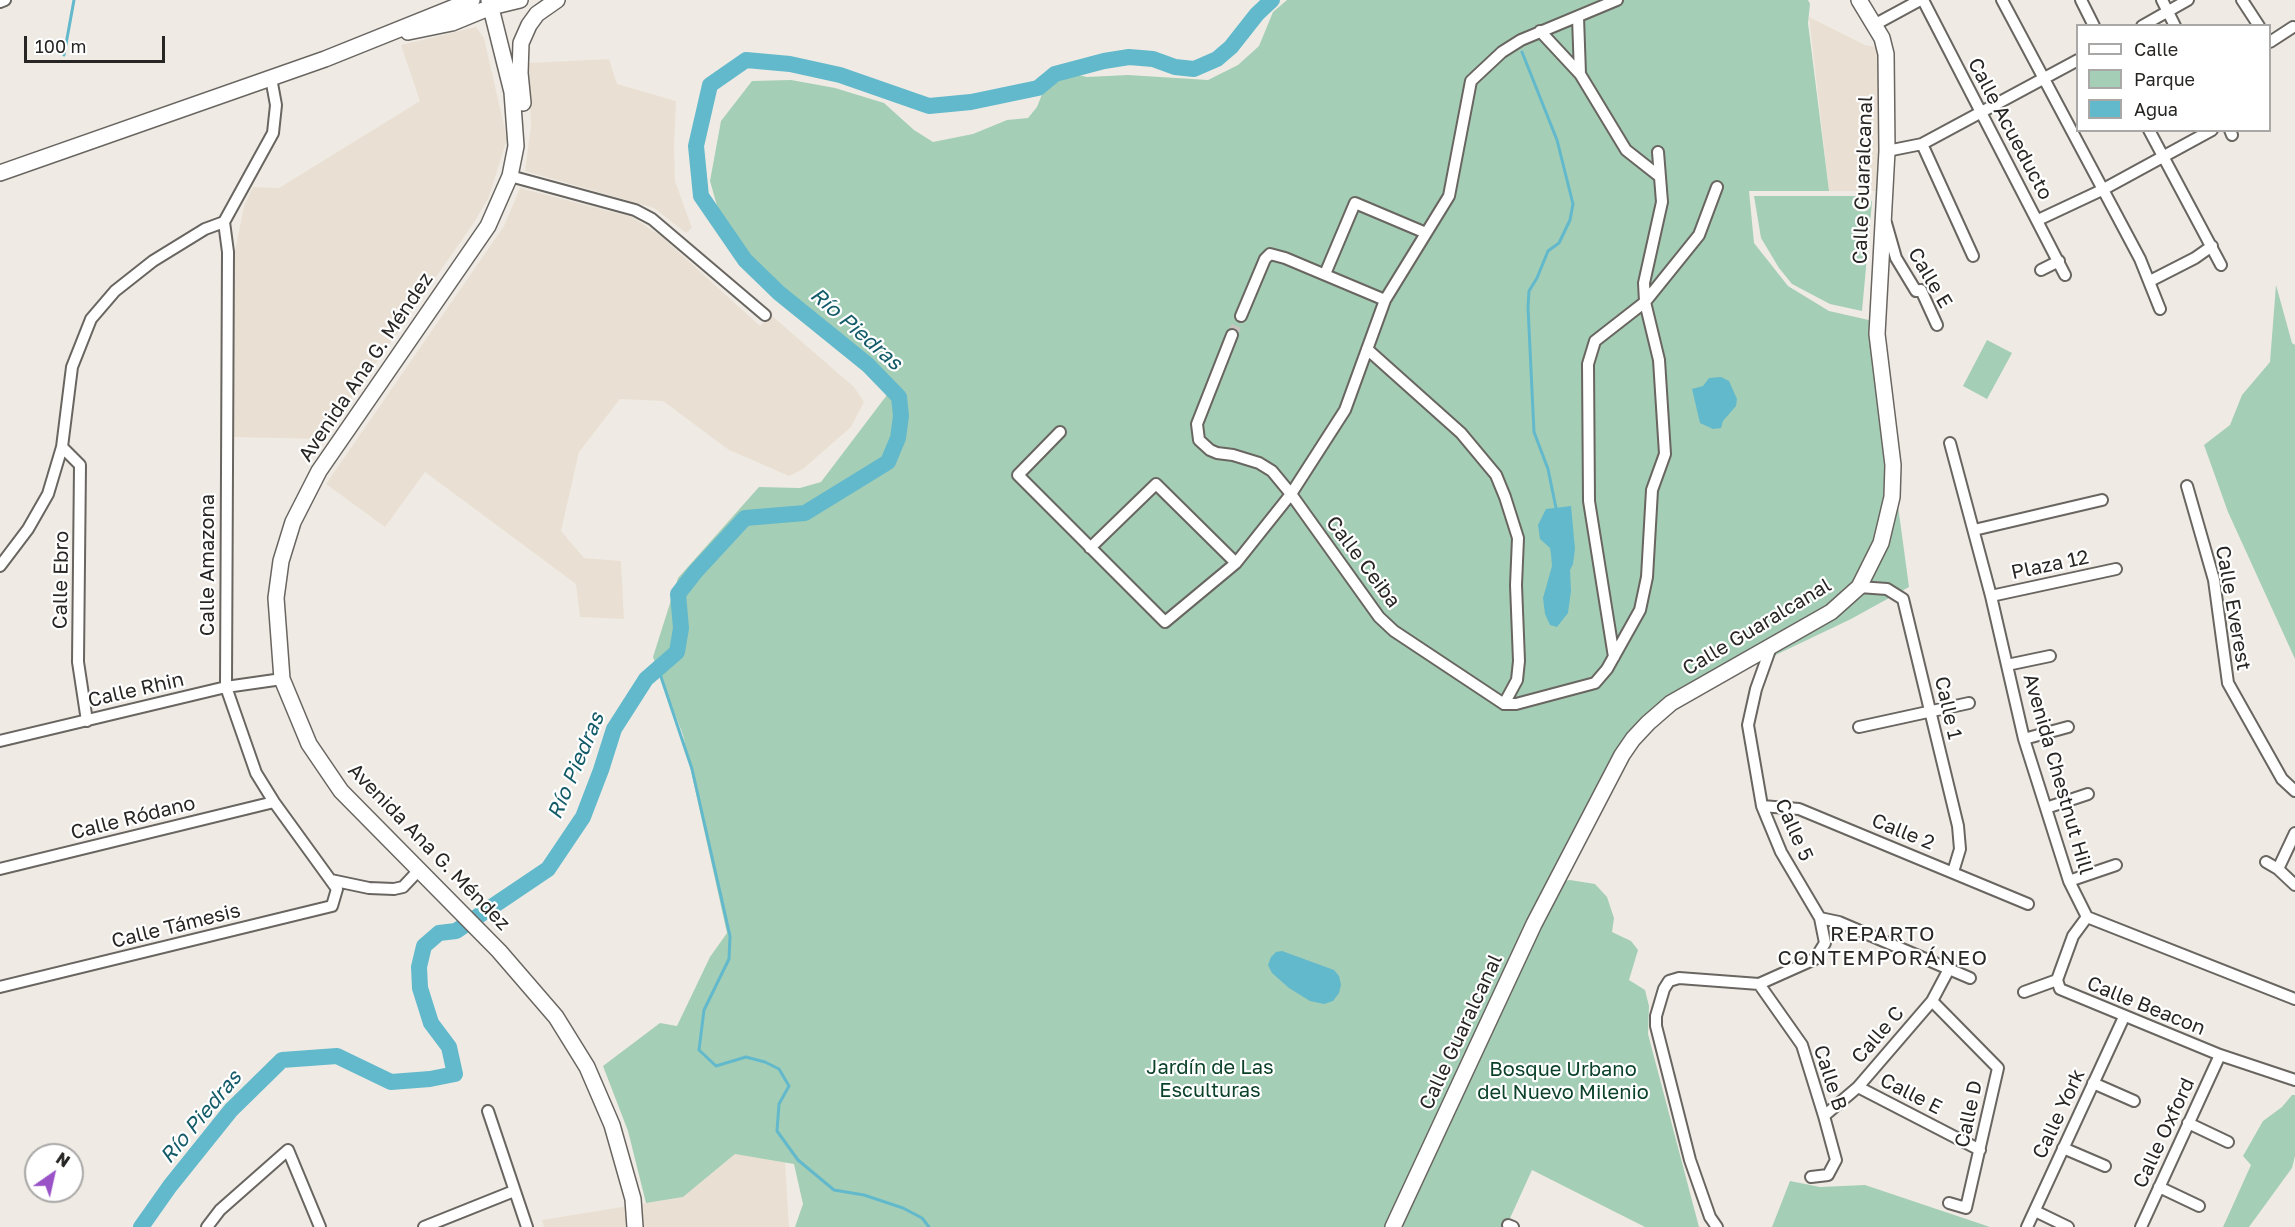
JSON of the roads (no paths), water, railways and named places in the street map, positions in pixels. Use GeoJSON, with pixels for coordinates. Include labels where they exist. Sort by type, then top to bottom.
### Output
{"type":"FeatureCollection","features":[{"type":"Feature","properties":{"kind":"street"},"geometry":{"type":"LineString","coordinates":[[0,2],[4,0]]}},
{"type":"Feature","properties":{"kind":"street"},"geometry":{"type":"LineString","coordinates":[[0,173],[271,78],[390,34],[472,0]]}},
{"type":"Feature","properties":{"kind":"street"},"geometry":{"type":"LineString","coordinates":[[390,34],[452,23],[492,2],[520,0]]}},
{"type":"Feature","properties":{"kind":"street"},"geometry":{"type":"LineString","coordinates":[[516,146],[523,132],[521,43],[537,14],[557,0]]}},
{"type":"Feature","properties":{"kind":"street"},"geometry":{"type":"LineString","coordinates":[[1060,432],[1018,475],[1165,622],[1236,563],[1292,494],[1345,410],[1385,300],[1449,196],[1471,81],[1502,52],[1540,31],[1617,0]]}},
{"type":"Feature","properties":{"kind":"street","name":"Calle Guaralcanal"},"geometry":{"type":"LineString","coordinates":[[1393,1227],[1534,924],[1622,755],[1633,739],[1671,703],[1831,612],[1859,587],[1881,543],[1892,497],[1893,465],[1877,334],[1887,151],[1886,54],[1882,38],[1859,0]]}},
{"type":"Feature","properties":{"kind":"street"},"geometry":{"type":"LineString","coordinates":[[1874,25],[1921,0]]}},
{"type":"Feature","properties":{"kind":"street","name":"Calle Acueducto"},"geometry":{"type":"LineString","coordinates":[[1921,0],[2065,274]]}},
{"type":"Feature","properties":{"kind":"street"},"geometry":{"type":"LineString","coordinates":[[2002,0],[2128,235],[2150,281],[2160,309]]}},
{"type":"Feature","properties":{"kind":"street"},"geometry":{"type":"LineString","coordinates":[[2081,0],[2093,24]]}},
{"type":"Feature","properties":{"kind":"street"},"geometry":{"type":"LineString","coordinates":[[2162,0],[2174,24]]}},
{"type":"Feature","properties":{"kind":"street"},"geometry":{"type":"LineString","coordinates":[[2145,24],[2188,0]]}},
{"type":"Feature","properties":{"kind":"street"},"geometry":{"type":"LineString","coordinates":[[2242,0],[2258,24]]}},
{"type":"Feature","properties":{"kind":"street","name":"Avenida Ana G. Méndez"},"geometry":{"type":"LineString","coordinates":[[492,2],[512,92],[516,146],[510,176],[488,226],[319,471],[293,522],[281,561],[276,598],[282,679],[309,744],[341,791],[499,951],[556,1017],[587,1067],[612,1125],[633,1199],[635,1227]]}},
{"type":"Feature","properties":{"kind":"street"},"geometry":{"type":"LineString","coordinates":[[1578,17],[1580,74]]}},
{"type":"Feature","properties":{"kind":"street"},"geometry":{"type":"LineString","coordinates":[[2271,41],[2293,27]]}},
{"type":"Feature","properties":{"kind":"street"},"geometry":{"type":"LineString","coordinates":[[1540,31],[1580,74],[1626,150],[1659,176]]}},
{"type":"Feature","properties":{"kind":"street"},"geometry":{"type":"LineString","coordinates":[[1887,151],[1922,144],[2076,61]]}},
{"type":"Feature","properties":{"kind":"street"},"geometry":{"type":"LineString","coordinates":[[0,566],[28,529],[48,494],[62,447],[72,367],[91,319],[116,291],[153,261],[205,229],[224,222],[273,134],[276,105],[271,78]]}},
{"type":"Feature","properties":{"kind":"street"},"geometry":{"type":"LineString","coordinates":[[2150,132],[2221,265]]}},
{"type":"Feature","properties":{"kind":"street"},"geometry":{"type":"LineString","coordinates":[[2038,220],[2102,190],[2208,132]]}},
{"type":"Feature","properties":{"kind":"street"},"geometry":{"type":"LineString","coordinates":[[1922,144],[1973,256]]}},
{"type":"Feature","properties":{"kind":"street"},"geometry":{"type":"LineString","coordinates":[[1367,349],[1461,433],[1496,475],[1505,497],[1518,538],[1516,585],[1520,661],[1517,680],[1504,704],[1516,704],[1595,683],[1607,669],[1640,610],[1647,577],[1652,490],[1665,454],[1659,360],[1645,302],[1644,283],[1662,202],[1658,152]]}},
{"type":"Feature","properties":{"kind":"street"},"geometry":{"type":"LineString","coordinates":[[510,176],[635,210],[652,219],[765,315]]}},
{"type":"Feature","properties":{"kind":"street"},"geometry":{"type":"LineString","coordinates":[[1614,657],[1589,501],[1588,364],[1595,341],[1645,302],[1699,235],[1717,187]]}},
{"type":"Feature","properties":{"kind":"street"},"geometry":{"type":"LineString","coordinates":[[1325,274],[1355,203],[1426,233]]}},
{"type":"Feature","properties":{"kind":"street","name":"Calle E"},"geometry":{"type":"LineString","coordinates":[[1884,214],[1896,258],[1916,291],[1921,290],[1937,325]]}},
{"type":"Feature","properties":{"kind":"street","name":"Calle Amazona"},"geometry":{"type":"LineString","coordinates":[[224,222],[228,252],[226,687],[255,773],[331,880]]}},
{"type":"Feature","properties":{"kind":"street"},"geometry":{"type":"LineString","coordinates":[[2150,281],[2195,258],[2212,246]]}},
{"type":"Feature","properties":{"kind":"street"},"geometry":{"type":"LineString","coordinates":[[1241,316],[1265,259],[1270,254],[1325,274],[1385,300]]}},
{"type":"Feature","properties":{"kind":"street"},"geometry":{"type":"LineString","coordinates":[[2041,270],[2059,261]]}},
{"type":"Feature","properties":{"kind":"street","name":"Calle Ceiba"},"geometry":{"type":"LineString","coordinates":[[1232,335],[1197,424],[1198,440],[1217,453],[1233,455],[1267,467],[1292,494],[1379,617],[1394,631],[1504,704]]}},
{"type":"Feature","properties":{"kind":"street","name":"Avenida Chestnut Hill"},"geometry":{"type":"LineString","coordinates":[[1950,443],[1991,596],[2024,739],[2069,881],[2087,917]]}},
{"type":"Feature","properties":{"kind":"street","name":"Calle Ebro"},"geometry":{"type":"LineString","coordinates":[[62,447],[80,465],[78,662],[87,721]]}},
{"type":"Feature","properties":{"kind":"street"},"geometry":{"type":"LineString","coordinates":[[1090,548],[1156,484],[1236,563]]}},
{"type":"Feature","properties":{"kind":"street","name":"Calle Everest"},"geometry":{"type":"LineString","coordinates":[[2187,486],[2214,580],[2228,683],[2282,779],[2295,791]]}},
{"type":"Feature","properties":{"kind":"street"},"geometry":{"type":"LineString","coordinates":[[1974,530],[2102,500]]}},
{"type":"Feature","properties":{"kind":"street","name":"Plaza 12"},"geometry":{"type":"LineString","coordinates":[[1991,596],[2116,569]]}},
{"type":"Feature","properties":{"kind":"street","name":"Calle 1"},"geometry":{"type":"LineString","coordinates":[[1859,587],[1887,589],[1904,599],[1958,826],[1959,849],[1953,872]]}},
{"type":"Feature","properties":{"kind":"street","name":"Calle 5"},"geometry":{"type":"LineString","coordinates":[[1759,984],[1815,959],[1825,942],[1820,918],[1781,852],[1762,806],[1748,725],[1756,689],[1771,647]]}},
{"type":"Feature","properties":{"kind":"street"},"geometry":{"type":"LineString","coordinates":[[2007,665],[2050,656]]}},
{"type":"Feature","properties":{"kind":"street","name":"Calle Rhin"},"geometry":{"type":"LineString","coordinates":[[0,741],[226,687],[282,679]]}},
{"type":"Feature","properties":{"kind":"street"},"geometry":{"type":"LineString","coordinates":[[1859,727],[1969,703]]}},
{"type":"Feature","properties":{"kind":"street"},"geometry":{"type":"LineString","coordinates":[[2024,739],[2068,727]]}},
{"type":"Feature","properties":{"kind":"street"},"geometry":{"type":"LineString","coordinates":[[2046,808],[2088,794]]}},
{"type":"Feature","properties":{"kind":"street","name":"Calle Ródano"},"geometry":{"type":"LineString","coordinates":[[0,869],[274,802]]}},
{"type":"Feature","properties":{"kind":"street","name":"Calle 2"},"geometry":{"type":"LineString","coordinates":[[1762,806],[1799,809],[2028,904]]}},
{"type":"Feature","properties":{"kind":"street"},"geometry":{"type":"LineString","coordinates":[[2278,869],[2295,833]]}},
{"type":"Feature","properties":{"kind":"street"},"geometry":{"type":"LineString","coordinates":[[2266,862],[2278,869],[2295,885]]}},
{"type":"Feature","properties":{"kind":"street"},"geometry":{"type":"LineString","coordinates":[[2069,881],[2116,866]]}},
{"type":"Feature","properties":{"kind":"street"},"geometry":{"type":"LineString","coordinates":[[331,880],[369,888],[394,890],[403,886],[419,870]]}},
{"type":"Feature","properties":{"kind":"street","name":"Calle Támesis"},"geometry":{"type":"LineString","coordinates":[[0,987],[332,906],[337,889],[331,880]]}},
{"type":"Feature","properties":{"kind":"street"},"geometry":{"type":"LineString","coordinates":[[2024,992],[2057,980],[2073,936],[2087,917],[2295,999]]}},
{"type":"Feature","properties":{"kind":"street"},"geometry":{"type":"LineString","coordinates":[[1820,918],[1839,922],[1970,978]]}},
{"type":"Feature","properties":{"kind":"street","name":"Calle C"},"geometry":{"type":"LineString","coordinates":[[1824,1116],[1858,1087],[1932,1002],[1949,969]]}},
{"type":"Feature","properties":{"kind":"street"},"geometry":{"type":"LineString","coordinates":[[1718,1227],[1710,1217],[1690,1160],[1656,1026],[1656,1016],[1664,989],[1669,981],[1679,978],[1759,984]]}},
{"type":"Feature","properties":{"kind":"street","name":"Calle Beacon"},"geometry":{"type":"LineString","coordinates":[[2057,980],[2060,989],[2071,995],[2220,1055],[2295,1080]]}},
{"type":"Feature","properties":{"kind":"street","name":"Calle B"},"geometry":{"type":"LineString","coordinates":[[1759,984],[1802,1045],[1836,1160],[1828,1175],[1811,1177]]}},
{"type":"Feature","properties":{"kind":"street","name":"Calle D"},"geometry":{"type":"LineString","coordinates":[[1932,1002],[1998,1068],[1966,1208],[1949,1203]]}},
{"type":"Feature","properties":{"kind":"street","name":"Calle York"},"geometry":{"type":"LineString","coordinates":[[2026,1227],[2124,1017]]}},
{"type":"Feature","properties":{"kind":"street","name":"Calle Oxford"},"geometry":{"type":"LineString","coordinates":[[2140,1227],[2220,1055]]}},
{"type":"Feature","properties":{"kind":"street"},"geometry":{"type":"LineString","coordinates":[[2093,1083],[2134,1101]]}},
{"type":"Feature","properties":{"kind":"street","name":"Calle E"},"geometry":{"type":"LineString","coordinates":[[1858,1087],[1980,1150]]}},
{"type":"Feature","properties":{"kind":"street"},"geometry":{"type":"LineString","coordinates":[[488,1112],[527,1227]]}},
{"type":"Feature","properties":{"kind":"street"},"geometry":{"type":"LineString","coordinates":[[2188,1123],[2228,1142]]}},
{"type":"Feature","properties":{"kind":"street"},"geometry":{"type":"LineString","coordinates":[[2063,1148],[2105,1166]]}},
{"type":"Feature","properties":{"kind":"street"},"geometry":{"type":"LineString","coordinates":[[207,1227],[220,1210],[288,1150],[320,1227]]}},
{"type":"Feature","properties":{"kind":"street"},"geometry":{"type":"LineString","coordinates":[[2159,1187],[2199,1206]]}},
{"type":"Feature","properties":{"kind":"street"},"geometry":{"type":"LineString","coordinates":[[424,1227],[514,1191]]}},
{"type":"Feature","properties":{"kind":"street"},"geometry":{"type":"LineString","coordinates":[[2035,1211],[2068,1227]]}},
{"type":"Feature","properties":{"kind":"water"},"geometry":{"type":"Polygon","coordinates":[[[1721,377],[1729,381],[1737,399],[1736,406],[1723,421],[1721,428],[1713,429],[1700,423],[1692,389],[1703,386],[1709,378],[1721,377]]]}},
{"type":"Feature","properties":{"kind":"water"},"geometry":{"type":"Polygon","coordinates":[[[1571,506],[1575,549],[1570,570],[1571,591],[1568,613],[1557,627],[1550,625],[1545,614],[1543,598],[1552,566],[1550,548],[1540,539],[1538,525],[1546,509],[1571,506]]]}},
{"type":"Feature","properties":{"kind":"water"},"geometry":{"type":"Polygon","coordinates":[[[1282,951],[1334,970],[1339,976],[1341,985],[1333,1001],[1324,1004],[1310,1001],[1289,988],[1272,973],[1268,965],[1271,957],[1276,952],[1282,951]]]}},
{"type":"Feature","properties":{"kind":"waterway"},"geometry":{"type":"LineString","coordinates":[[64,55],[74,0]]}},
{"type":"Feature","properties":{"kind":"waterway","name":"Río Piedras"},"geometry":{"type":"LineString","coordinates":[[141,1227],[170,1186],[231,1110],[282,1060],[337,1056],[391,1082],[430,1079],[455,1074],[449,1047],[431,1023],[420,988],[419,967],[424,946],[439,933],[456,931],[548,869],[583,817],[614,729],[646,679],[677,652],[681,628],[678,594],[745,518],[805,513],[888,462],[898,438],[901,416],[899,397],[868,365],[779,293],[745,260],[701,196],[696,146],[710,85],[746,60],[790,64],[840,75],[929,106],[971,102],[1038,88],[1055,74],[1129,57],[1153,59],[1175,67],[1194,69],[1217,59],[1231,47],[1257,14],[1272,0]]}},
{"type":"Feature","properties":{"kind":"waterway"},"geometry":{"type":"LineString","coordinates":[[1522,52],[1557,140],[1573,204],[1570,220],[1559,243],[1548,251],[1529,291],[1528,307],[1534,432],[1548,469],[1556,508]]}},
{"type":"Feature","properties":{"kind":"waterway"},"geometry":{"type":"LineString","coordinates":[[658,668],[692,769],[730,936],[729,959],[704,1010],[699,1050],[716,1066],[746,1057],[779,1069],[789,1086],[779,1104],[777,1131],[798,1160],[834,1190],[864,1195],[903,1208],[922,1218],[929,1227]]}},
{"type":"Feature","properties":{"kind":"tunnel"},"geometry":{"type":"LineString","coordinates":[[1232,335],[1241,316]]}},
{"type":"Feature","properties":{"kind":"district","name":"REPARTO CONTEMPORÁNEO"},"geometry":{"type":"Point","coordinates":[1883,946]}},
{"type":"Feature","properties":{"kind":"park label","name":"Jardín de Las Esculturas"},"geometry":{"type":"Point","coordinates":[1210,1080]}},
{"type":"Feature","properties":{"kind":"park label","name":"Bosque Urbano del Nuevo Milenio"},"geometry":{"type":"Point","coordinates":[1563,1082]}}]}
